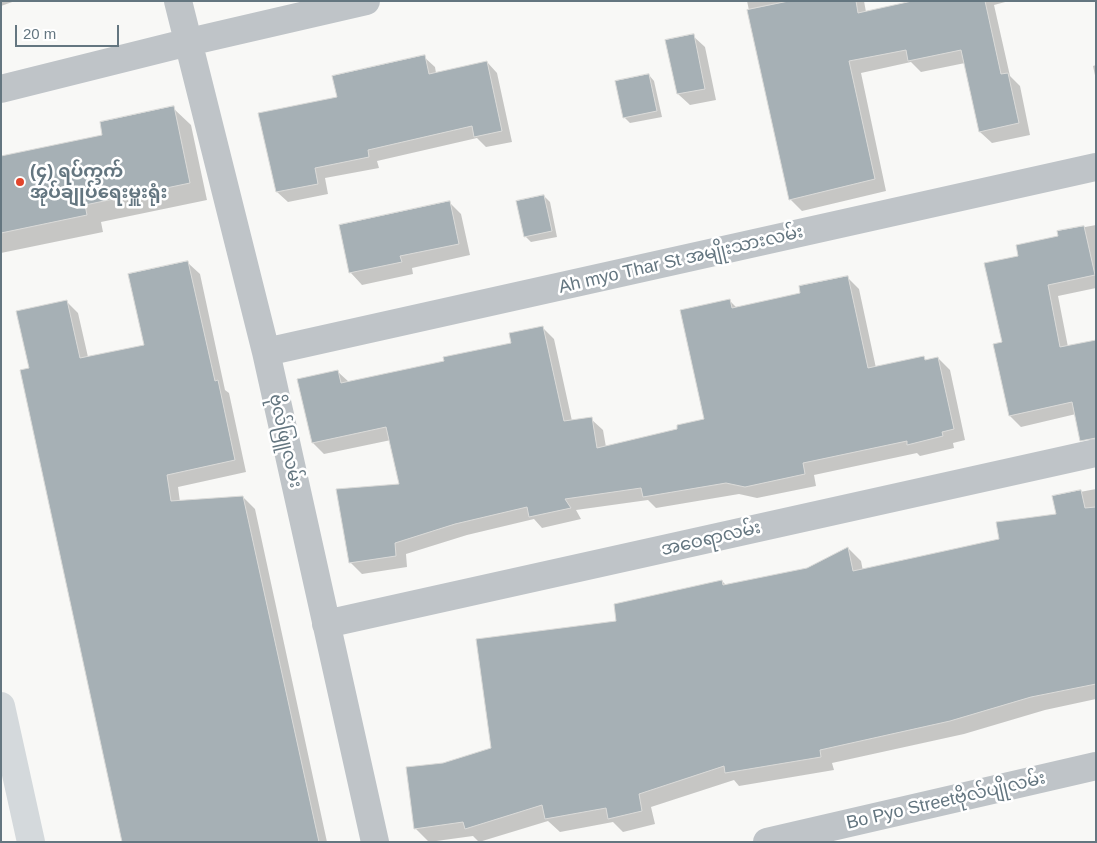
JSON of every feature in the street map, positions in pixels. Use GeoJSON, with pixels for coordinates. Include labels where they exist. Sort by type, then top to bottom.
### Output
{"type":"FeatureCollection","features":[{"type":"Feature","properties":{"kind":"main road"},"geometry":{"type":"LineString","coordinates":[[1,706],[31,842]]}},
{"type":"Feature","properties":{"kind":"street","name":"ဗိုလ်ဖြူလမ်း"},"geometry":{"type":"LineString","coordinates":[[178,1],[266,352],[375,842]]}},
{"type":"Feature","properties":{"kind":"street"},"geometry":{"type":"LineString","coordinates":[[1,89],[189,42],[366,1]]}},
{"type":"Feature","properties":{"kind":"street","name":"Ah myo Thar St အမျိုးသားလမ်း"},"geometry":{"type":"LineString","coordinates":[[266,352],[1096,167]]}},
{"type":"Feature","properties":{"kind":"street","name":"အဝေရာလမ်း"},"geometry":{"type":"LineString","coordinates":[[326,624],[1096,453]]}},
{"type":"Feature","properties":{"kind":"street","name":"Bo Pyo Streetဗိုလ်ပျိုလမ်း"},"geometry":{"type":"LineString","coordinates":[[767,842],[1096,766]]}},
{"type":"Feature","properties":{"kind":"building"},"geometry":{"type":"Polygon","coordinates":[[[789,1],[856,1],[858,13],[912,1],[985,1],[1001,74],[1008,73],[1019,123],[979,132],[961,50],[908,61],[906,50],[849,61],[875,179],[789,200],[747,10],[789,1]]]}},
{"type":"Feature","properties":{"kind":"building"},"geometry":{"type":"Polygon","coordinates":[[[694,34],[705,89],[677,94],[665,40],[694,34]]]}},
{"type":"Feature","properties":{"kind":"building"},"geometry":{"type":"Polygon","coordinates":[[[425,55],[429,74],[487,61],[502,131],[474,137],[472,126],[368,150],[369,157],[315,168],[318,184],[276,192],[258,113],[337,97],[332,76],[425,55]]]}},
{"type":"Feature","properties":{"kind":"building"},"geometry":{"type":"Polygon","coordinates":[[[649,74],[657,111],[623,118],[615,81],[649,74]]]}},
{"type":"Feature","properties":{"kind":"building"},"geometry":{"type":"Polygon","coordinates":[[[174,106],[190,183],[85,205],[87,215],[1,233],[1,156],[102,135],[100,122],[174,106]]]}},
{"type":"Feature","properties":{"kind":"building"},"geometry":{"type":"Polygon","coordinates":[[[544,195],[552,231],[524,237],[516,201],[544,195]]]}},
{"type":"Feature","properties":{"kind":"building"},"geometry":{"type":"Polygon","coordinates":[[[450,201],[459,244],[400,256],[402,262],[349,273],[339,225],[450,201]]]}},
{"type":"Feature","properties":{"kind":"building"},"geometry":{"type":"Polygon","coordinates":[[[1084,226],[1095,275],[1048,285],[1060,347],[1096,340],[1096,438],[1080,441],[1072,402],[1009,416],[993,344],[1002,342],[984,263],[1018,256],[1016,245],[1058,236],[1057,231],[1084,226]]]}},
{"type":"Feature","properties":{"kind":"building"},"geometry":{"type":"Polygon","coordinates":[[[188,261],[215,381],[218,380],[235,460],[167,475],[171,501],[243,496],[319,842],[122,842],[20,370],[29,368],[16,311],[67,300],[80,358],[144,345],[128,274],[188,261]]]}},
{"type":"Feature","properties":{"kind":"building"},"geometry":{"type":"Polygon","coordinates":[[[848,276],[868,368],[924,356],[925,360],[938,357],[954,429],[942,432],[943,436],[907,445],[907,441],[803,463],[805,474],[745,487],[726,483],[643,497],[641,488],[565,499],[571,508],[529,517],[527,507],[455,524],[395,543],[396,556],[349,563],[336,489],[399,484],[386,427],[312,443],[297,379],[338,370],[341,383],[444,361],[443,357],[511,343],[509,333],[543,326],[564,421],[592,417],[597,448],[677,429],[677,425],[704,419],[680,310],[730,299],[732,308],[800,293],[799,286],[848,276]]]}},
{"type":"Feature","properties":{"kind":"building"},"geometry":{"type":"Polygon","coordinates":[[[1081,490],[1085,508],[1096,507],[1096,684],[1031,697],[950,721],[820,750],[821,757],[725,773],[724,766],[639,794],[642,811],[608,819],[606,808],[545,819],[542,805],[465,829],[463,822],[414,829],[406,767],[443,763],[491,748],[476,639],[616,621],[614,604],[722,580],[723,585],[807,568],[848,547],[853,571],[999,539],[996,522],[1056,514],[1052,496],[1081,490]]]}},
{"type":"Feature","properties":{"kind":"place","name":"(၄) ရပ်ကွက် အုပ်ချုပ်ရေးမှူးရုံး"},"geometry":{"type":"Point","coordinates":[20,182]}}]}
